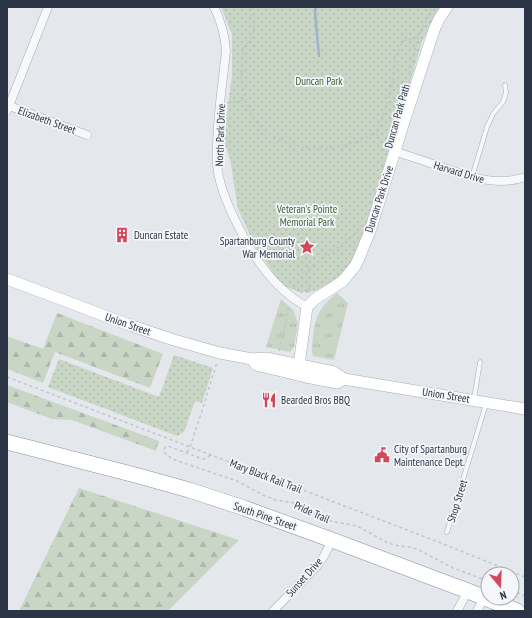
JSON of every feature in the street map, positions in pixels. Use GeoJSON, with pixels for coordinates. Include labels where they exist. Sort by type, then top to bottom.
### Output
{"type":"FeatureCollection","features":[{"type":"Feature","properties":{"kind":"highway","name":"South Pine Street"},"geometry":{"type":"LineString","coordinates":[[7,444],[85,462],[189,490],[332,540],[480,596]]}},
{"type":"Feature","properties":{"kind":"highway","name":"South Pine Street"},"geometry":{"type":"LineString","coordinates":[[504,606],[516,611]]}},
{"type":"Feature","properties":{"kind":"main road","name":"Duncan Park Drive"},"geometry":{"type":"LineString","coordinates":[[307,307],[315,299],[343,281],[355,266],[359,258],[370,231],[394,151],[434,30],[447,7]]}},
{"type":"Feature","properties":{"kind":"main road","name":"Union Street"},"geometry":{"type":"LineString","coordinates":[[7,278],[132,326],[174,340],[220,353],[252,359],[256,365],[299,370],[337,383],[344,379],[525,409]]}},
{"type":"Feature","properties":{"kind":"main road"},"geometry":{"type":"LineString","coordinates":[[299,370],[307,307]]}},
{"type":"Feature","properties":{"kind":"street"},"geometry":{"type":"LineString","coordinates":[[8,107],[48,7]]}},
{"type":"Feature","properties":{"kind":"street","name":"North Park Drive"},"geometry":{"type":"LineString","coordinates":[[214,7],[226,39],[218,129],[217,164],[220,180],[242,234],[253,252],[277,284],[292,298],[307,307]]}},
{"type":"Feature","properties":{"kind":"street","name":"Elizabeth Street"},"geometry":{"type":"LineString","coordinates":[[8,107],[86,134]]}},
{"type":"Feature","properties":{"kind":"street","name":"Harvard Drive"},"geometry":{"type":"LineString","coordinates":[[394,151],[488,181],[523,179]]}},
{"type":"Feature","properties":{"kind":"street","name":"Sunset Drive"},"geometry":{"type":"LineString","coordinates":[[272,611],[316,566],[324,556],[332,540]]}},
{"type":"Feature","properties":{"kind":"street"},"geometry":{"type":"LineString","coordinates":[[457,611],[468,592]]}},
{"type":"Feature","properties":{"kind":"lane"},"geometry":{"type":"LineString","coordinates":[[472,177],[487,127],[493,114],[503,102],[506,93],[505,85]]}},
{"type":"Feature","properties":{"kind":"lane"},"geometry":{"type":"LineString","coordinates":[[474,400],[480,362]]}},
{"type":"Feature","properties":{"kind":"lane","name":"Shop Street"},"geometry":{"type":"LineString","coordinates":[[447,532],[487,402]]}},
{"type":"Feature","properties":{"kind":"path"},"geometry":{"type":"LineString","coordinates":[[252,7],[254,29],[250,41],[244,47],[241,74],[245,100],[257,124],[270,136],[306,148],[331,148],[361,141],[376,132],[382,121],[392,86],[395,57],[403,41],[418,37]]}},
{"type":"Feature","properties":{"kind":"path","name":"Duncan Park Path"},"geometry":{"type":"LineString","coordinates":[[408,78],[418,37],[432,7]]}},
{"type":"Feature","properties":{"kind":"path"},"geometry":{"type":"LineString","coordinates":[[220,105],[245,100]]}},
{"type":"Feature","properties":{"kind":"path"},"geometry":{"type":"LineString","coordinates":[[295,290],[303,273],[308,268],[323,259],[362,227]]}},
{"type":"Feature","properties":{"kind":"path"},"geometry":{"type":"LineString","coordinates":[[305,252],[308,268],[309,292]]}},
{"type":"Feature","properties":{"kind":"path"},"geometry":{"type":"LineString","coordinates":[[279,352],[289,304]]}},
{"type":"Feature","properties":{"kind":"path"},"geometry":{"type":"LineString","coordinates":[[187,452],[190,447],[216,366]]}},
{"type":"Feature","properties":{"kind":"path","name":"Mary Black Rail Trail"},"geometry":{"type":"LineString","coordinates":[[7,377],[436,541],[525,577]]}},
{"type":"Feature","properties":{"kind":"path","name":"Pride Trail"},"geometry":{"type":"LineString","coordinates":[[210,455],[203,459],[168,446],[164,449],[164,452],[175,460],[238,481],[265,496],[276,500],[295,503],[331,521],[357,526],[388,543],[399,546],[409,546],[417,549],[453,568],[480,578]]}},
{"type":"Feature","properties":{"kind":"green space","name":"Duncan Park"},"geometry":{"type":"Polygon","coordinates":[[[221,7],[440,7],[422,42],[366,230],[356,254],[347,268],[332,283],[317,290],[300,292],[286,287],[277,278],[256,248],[238,209],[230,159],[224,142],[232,75],[232,34],[221,7]]]}},
{"type":"Feature","properties":{"kind":"green space"},"geometry":{"type":"Polygon","coordinates":[[[337,293],[348,303],[334,360],[313,356],[312,344],[317,317],[327,302],[337,293]]]}},
{"type":"Feature","properties":{"kind":"green space"},"geometry":{"type":"Polygon","coordinates":[[[281,299],[293,310],[298,323],[294,347],[290,352],[266,347],[281,299]]]}},
{"type":"Feature","properties":{"kind":"green space"},"geometry":{"type":"Polygon","coordinates":[[[57,313],[163,354],[150,388],[55,352],[43,383],[7,369],[7,336],[43,349],[57,313]]]}},
{"type":"Feature","properties":{"kind":"green space"},"geometry":{"type":"Polygon","coordinates":[[[174,355],[213,368],[202,403],[195,401],[184,432],[177,436],[48,387],[59,359],[159,397],[174,355]]]}},
{"type":"Feature","properties":{"kind":"green space"},"geometry":{"type":"Polygon","coordinates":[[[7,385],[159,441],[156,451],[72,420],[52,419],[7,402],[7,385]]]}},
{"type":"Feature","properties":{"kind":"green space"},"geometry":{"type":"Polygon","coordinates":[[[79,488],[239,540],[168,611],[19,611],[79,488]]]}},
{"type":"Feature","properties":{"kind":"waterway"},"geometry":{"type":"LineString","coordinates":[[316,7],[315,12],[319,56]]}},
{"type":"Feature","properties":{"kind":"place","name":"Duncan Estate"},"geometry":{"type":"Point","coordinates":[122,235]}},
{"type":"Feature","properties":{"kind":"place","name":"Spartanburg County War Memorial"},"geometry":{"type":"Point","coordinates":[307,247]}},
{"type":"Feature","properties":{"kind":"place","name":"Bearded Bros BBQ"},"geometry":{"type":"Point","coordinates":[269,400]}},
{"type":"Feature","properties":{"kind":"place","name":"City of Spartanburg Maintenance Dept."},"geometry":{"type":"Point","coordinates":[382,455]}},
{"type":"Feature","properties":{"kind":"park label","name":"Veteran's Pointe Memorial Park"},"geometry":{"type":"Point","coordinates":[307,215]}}]}
